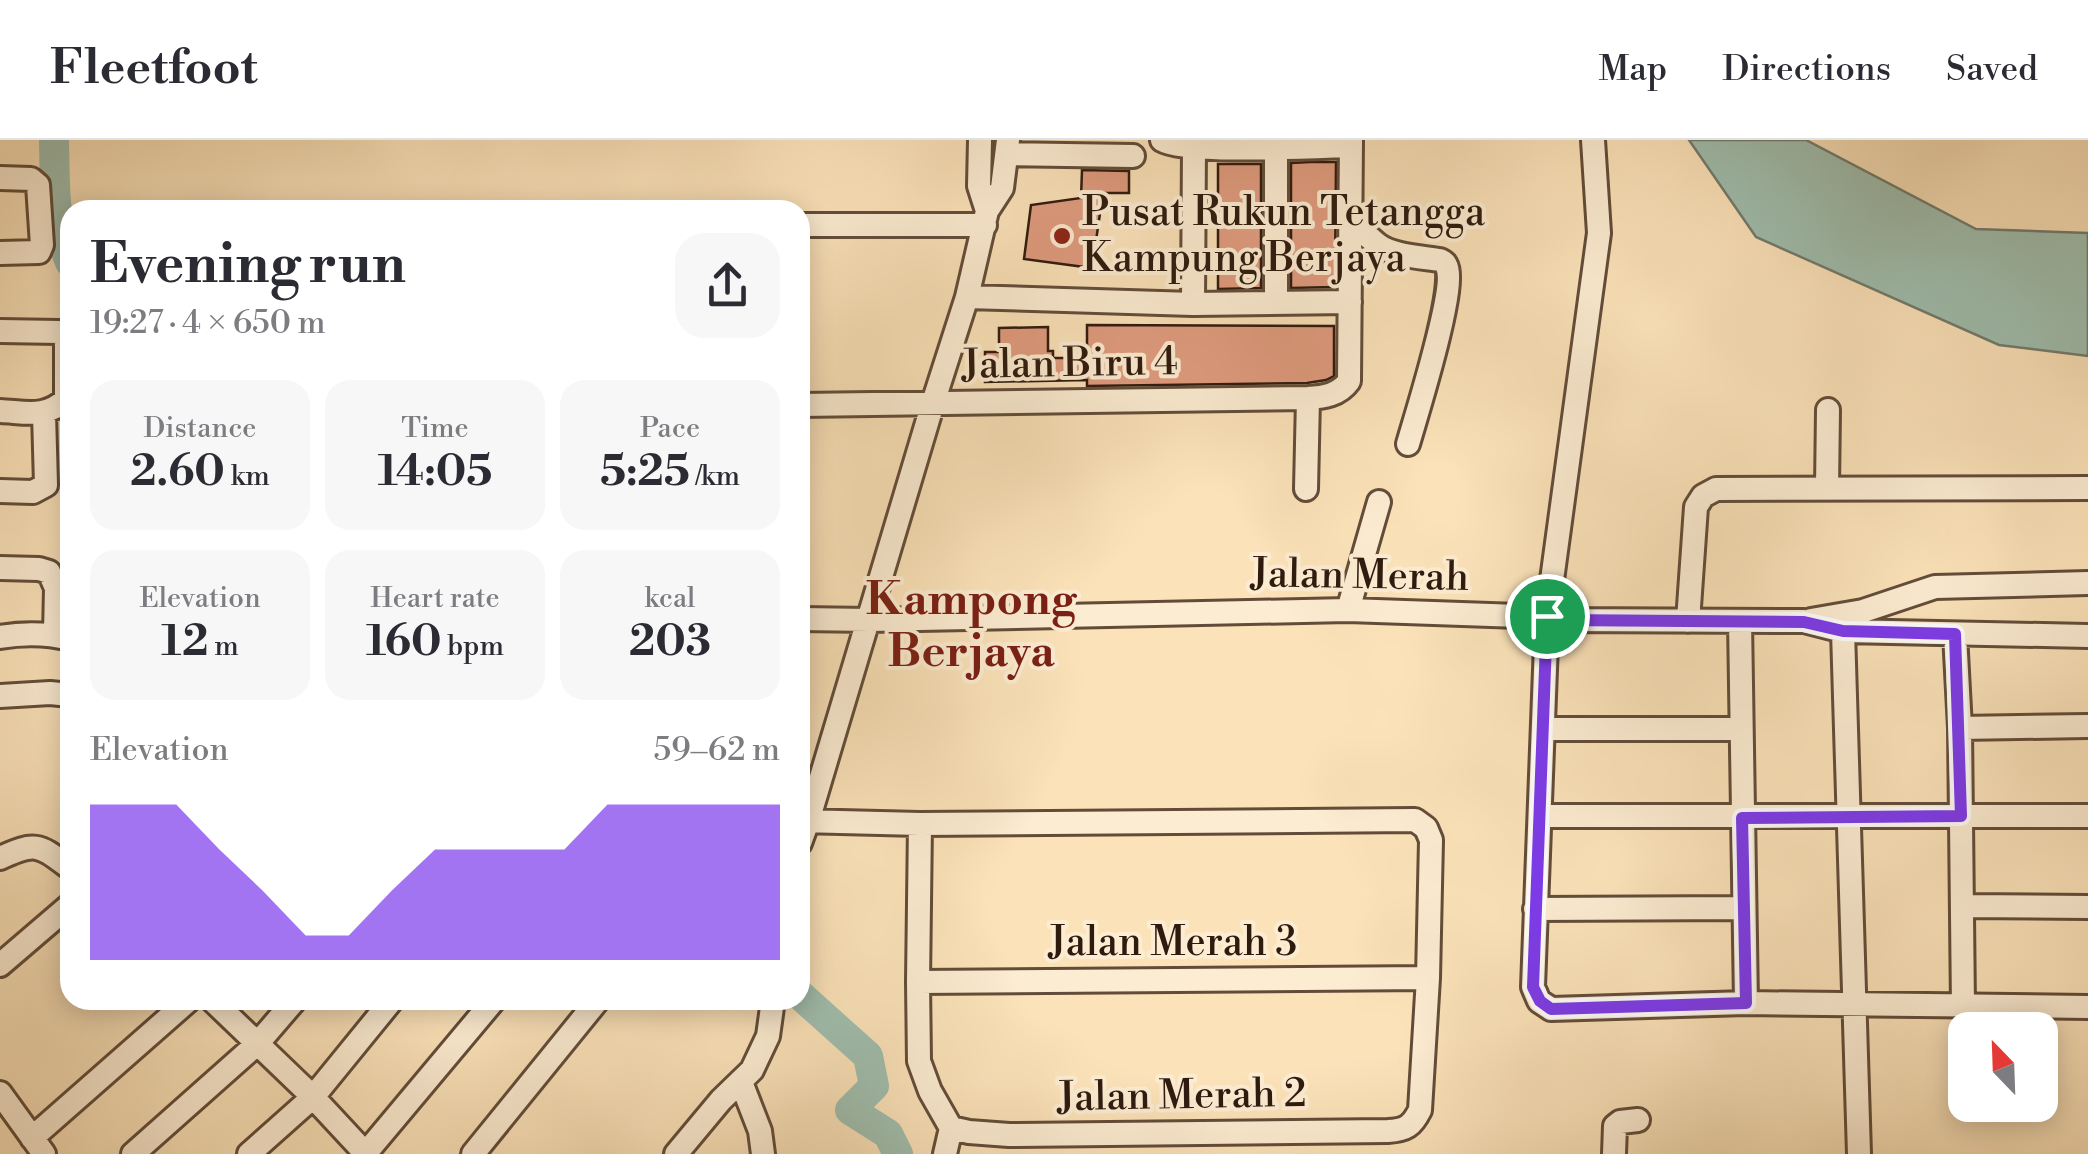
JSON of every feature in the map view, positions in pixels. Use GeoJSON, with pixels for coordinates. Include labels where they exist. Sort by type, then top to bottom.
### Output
{"type":"FeatureCollection","features":[{"type":"Feature","properties":{"kind":"street"},"geometry":{"type":"LineString","coordinates":[[980,140],[978,186],[986,218]]}},
{"type":"Feature","properties":{"kind":"street"},"geometry":{"type":"LineString","coordinates":[[1593,140],[1599,234],[1547,616],[1533,987],[1540,1001],[1551,1009],[1746,1003],[2088,1007]]}},
{"type":"Feature","properties":{"kind":"street"},"geometry":{"type":"LineString","coordinates":[[967,297],[1193,304],[1350,302],[1351,143],[1276,148],[1194,147],[1165,142]]}},
{"type":"Feature","properties":{"kind":"street"},"geometry":{"type":"LineString","coordinates":[[810,806],[967,297],[986,218],[1002,188],[1007,147],[1132,156]]}},
{"type":"Feature","properties":{"kind":"street"},"geometry":{"type":"LineString","coordinates":[[1193,304],[1194,147]]}},
{"type":"Feature","properties":{"kind":"street"},"geometry":{"type":"LineString","coordinates":[[1276,148],[1276,303]]}},
{"type":"Feature","properties":{"kind":"street"},"geometry":{"type":"LineString","coordinates":[[0,178],[32,179],[38,185],[42,244],[39,252],[0,253]]}},
{"type":"Feature","properties":{"kind":"street"},"geometry":{"type":"LineString","coordinates":[[810,224],[986,218]]}},
{"type":"Feature","properties":{"kind":"street"},"geometry":{"type":"LineString","coordinates":[[1352,225],[1387,250],[1440,260],[1448,269],[1446,305],[1408,444]]}},
{"type":"Feature","properties":{"kind":"street","name":"Jalan Biru 4"},"geometry":{"type":"LineString","coordinates":[[810,404],[1323,397],[1339,391],[1349,381],[1350,302]]}},
{"type":"Feature","properties":{"kind":"street"},"geometry":{"type":"LineString","coordinates":[[0,331],[60,333]]}},
{"type":"Feature","properties":{"kind":"street"},"geometry":{"type":"LineString","coordinates":[[1306,489],[1308,398]]}},
{"type":"Feature","properties":{"kind":"street"},"geometry":{"type":"LineString","coordinates":[[0,411],[44,413],[60,405]]}},
{"type":"Feature","properties":{"kind":"street"},"geometry":{"type":"LineString","coordinates":[[1827,488],[1828,410]]}},
{"type":"Feature","properties":{"kind":"street"},"geometry":{"type":"LineString","coordinates":[[0,490],[34,492],[46,485],[44,413]]}},
{"type":"Feature","properties":{"kind":"street"},"geometry":{"type":"LineString","coordinates":[[1688,621],[1696,507],[1703,496],[1716,490],[2088,488]]}},
{"type":"Feature","properties":{"kind":"street"},"geometry":{"type":"LineString","coordinates":[[1348,610],[1379,502]]}},
{"type":"Feature","properties":{"kind":"street"},"geometry":{"type":"LineString","coordinates":[[0,568],[48,572],[56,588],[60,621]]}},
{"type":"Feature","properties":{"kind":"street"},"geometry":{"type":"LineString","coordinates":[[1804,622],[1863,610],[1935,587],[2088,583]]}},
{"type":"Feature","properties":{"kind":"street","name":"Jalan Merah"},"geometry":{"type":"LineString","coordinates":[[810,619],[1348,610],[1547,616],[1558,620],[1804,622],[1843,631],[2088,636]]}},
{"type":"Feature","properties":{"kind":"street"},"geometry":{"type":"LineString","coordinates":[[1740,621],[1746,1003]]}},
{"type":"Feature","properties":{"kind":"street"},"geometry":{"type":"LineString","coordinates":[[1843,631],[1859,1154]]}},
{"type":"Feature","properties":{"kind":"street"},"geometry":{"type":"LineString","coordinates":[[0,638],[22,633],[60,637]]}},
{"type":"Feature","properties":{"kind":"street"},"geometry":{"type":"LineString","coordinates":[[1955,634],[1963,1007]]}},
{"type":"Feature","properties":{"kind":"street"},"geometry":{"type":"LineString","coordinates":[[0,696],[60,694]]}},
{"type":"Feature","properties":{"kind":"street"},"geometry":{"type":"LineString","coordinates":[[1960,728],[2088,726]]}},
{"type":"Feature","properties":{"kind":"street"},"geometry":{"type":"LineString","coordinates":[[1544,729],[1741,730]]}},
{"type":"Feature","properties":{"kind":"street"},"geometry":{"type":"LineString","coordinates":[[1540,816],[2088,816]]}},
{"type":"Feature","properties":{"kind":"street","name":"Jalan Merah 2"},"geometry":{"type":"LineString","coordinates":[[920,824],[1415,820],[1426,828],[1431,840],[1420,1110],[1404,1130],[1220,1143],[1009,1135],[951,1128]]}},
{"type":"Feature","properties":{"kind":"street"},"geometry":{"type":"LineString","coordinates":[[810,828],[920,824],[919,1060],[930,1091],[951,1128],[945,1154]]}},
{"type":"Feature","properties":{"kind":"street"},"geometry":{"type":"LineString","coordinates":[[0,858],[32,846],[60,861]]}},
{"type":"Feature","properties":{"kind":"street"},"geometry":{"type":"LineString","coordinates":[[1962,906],[2088,907]]}},
{"type":"Feature","properties":{"kind":"street"},"geometry":{"type":"LineString","coordinates":[[1535,909],[1744,908]]}},
{"type":"Feature","properties":{"kind":"street"},"geometry":{"type":"LineString","coordinates":[[0,965],[60,913]]}},
{"type":"Feature","properties":{"kind":"street","name":"Jalan Merah 3"},"geometry":{"type":"LineString","coordinates":[[918,982],[1428,978]]}},
{"type":"Feature","properties":{"kind":"street"},"geometry":{"type":"LineString","coordinates":[[0,1094],[38,1146],[179,1010]]}},
{"type":"Feature","properties":{"kind":"street"},"geometry":{"type":"LineString","coordinates":[[222,1010],[313,1097],[365,1154],[486,1010]]}},
{"type":"Feature","properties":{"kind":"street"},"geometry":{"type":"LineString","coordinates":[[133,1154],[258,1044],[287,1010]]}},
{"type":"Feature","properties":{"kind":"street"},"geometry":{"type":"LineString","coordinates":[[249,1154],[313,1097],[384,1010]]}},
{"type":"Feature","properties":{"kind":"street"},"geometry":{"type":"LineString","coordinates":[[473,1154],[590,1010]]}},
{"type":"Feature","properties":{"kind":"street"},"geometry":{"type":"LineString","coordinates":[[676,1154],[720,1100],[752,1070],[768,1036],[772,1010]]}},
{"type":"Feature","properties":{"kind":"street"},"geometry":{"type":"LineString","coordinates":[[741,1082],[760,1131],[763,1154]]}},
{"type":"Feature","properties":{"kind":"street"},"geometry":{"type":"LineString","coordinates":[[1614,1154],[1615,1126],[1638,1120]]}},
{"type":"Feature","properties":{"kind":"shaded area"},"geometry":{"type":"Polygon","coordinates":[[[1689,140],[1806,140],[1976,229],[2088,233],[2088,356],[1999,345],[1756,237],[1689,140]]]}},
{"type":"Feature","properties":{"kind":"building"},"geometry":{"type":"Polygon","coordinates":[[[1336,162],[1335,287],[1291,288],[1291,163],[1336,162]]]}},
{"type":"Feature","properties":{"kind":"building"},"geometry":{"type":"Polygon","coordinates":[[[1218,164],[1261,164],[1261,288],[1218,289],[1218,164]]]}},
{"type":"Feature","properties":{"kind":"building","name":"Pusat Rukun Tetangga Kampung Berjaya"},"geometry":{"type":"Polygon","coordinates":[[[1082,170],[1129,171],[1129,193],[1103,193],[1092,268],[1024,259],[1031,205],[1081,198],[1082,170]]]}},
{"type":"Feature","properties":{"kind":"building"},"geometry":{"type":"Polygon","coordinates":[[[1087,325],[1334,326],[1334,376],[1307,383],[1087,386],[1087,380],[985,382],[985,352],[999,352],[999,328],[1048,327],[1048,351],[1053,351],[1053,358],[1087,358],[1087,325]]]}},
{"type":"Feature","properties":{"kind":"waterway"},"geometry":{"type":"LineString","coordinates":[[54,140],[60,227]]}},
{"type":"Feature","properties":{"kind":"waterway"},"geometry":{"type":"LineString","coordinates":[[810,1004],[868,1056],[874,1086],[850,1110],[888,1134],[898,1154]]}},
{"type":"Feature","properties":{"kind":"place","name":"Pusat Rukun Tetangga Kampung Berjaya"},"geometry":{"type":"Point","coordinates":[1062,236]}},
{"type":"Feature","properties":{"kind":"district","name":"Kampong Berjaya"},"geometry":{"type":"Point","coordinates":[971,626]}},
{"type":"Feature","properties":{"kind":"route"},"geometry":{"type":"LineString","coordinates":[[1547,616],[1558,620],[1804,622],[1843,631],[1955,634],[1961,816],[1742,818],[1746,1003],[1551,1009],[1540,1001],[1533,987],[1547,616]]}}]}
